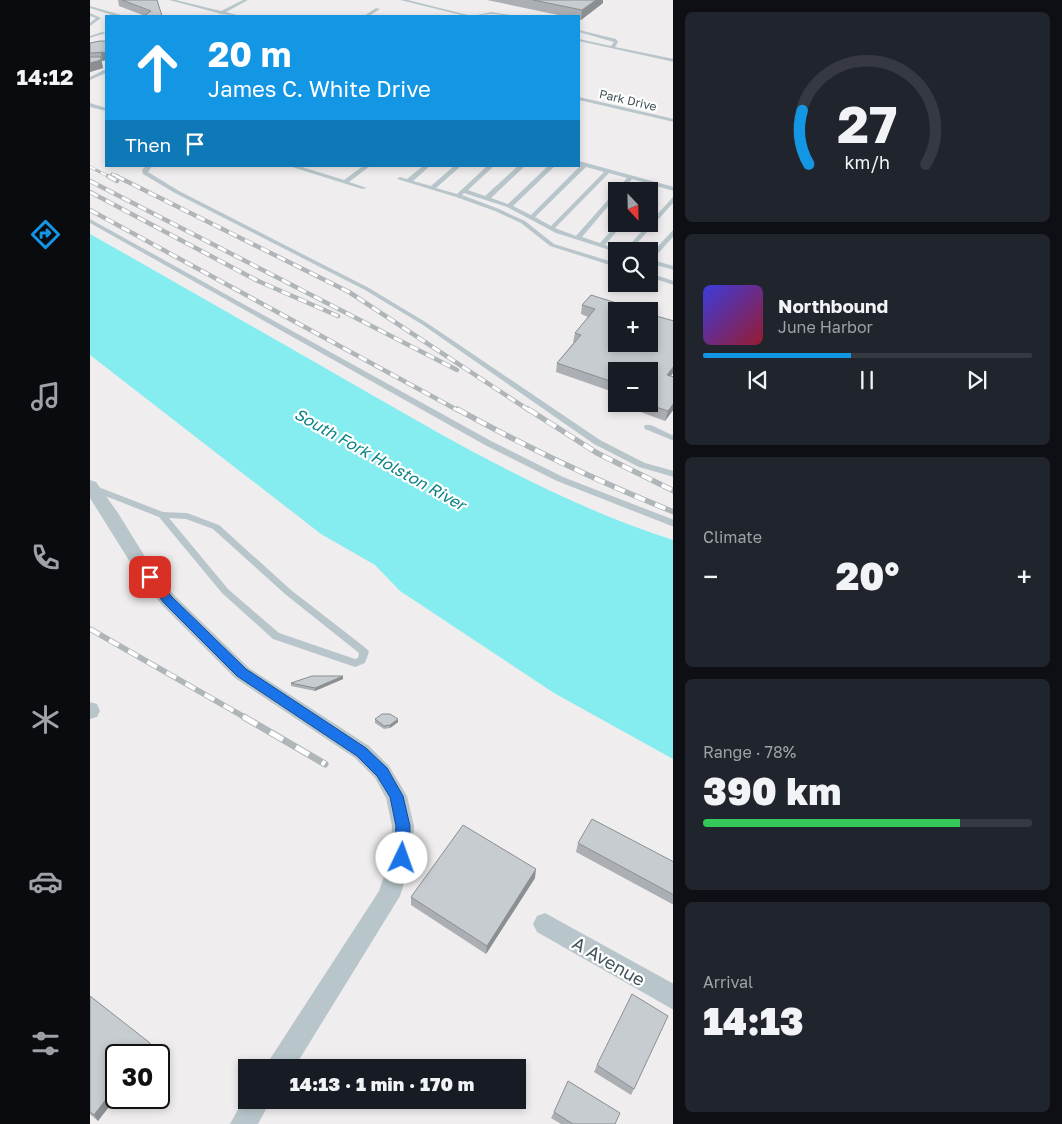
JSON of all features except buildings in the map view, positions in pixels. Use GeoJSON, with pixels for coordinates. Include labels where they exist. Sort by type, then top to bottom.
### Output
{"type":"FeatureCollection","features":[{"type":"Feature","properties":{"kind":"street"},"geometry":{"type":"LineString","coordinates":[[90,486],[141,565],[174,606],[242,673],[362,752],[382,772],[396,796],[403,826],[402,858],[389,896],[285,1059]]}},
{"type":"Feature","properties":{"kind":"street","name":"A Avenue"},"geometry":{"type":"LineString","coordinates":[[545,924],[673,998]]}},
{"type":"Feature","properties":{"kind":"street"},"geometry":{"type":"LineString","coordinates":[[243,1124],[252,1109]]}},
{"type":"Feature","properties":{"kind":"lane"},"geometry":{"type":"LineString","coordinates":[[171,0],[234,15]]}},
{"type":"Feature","properties":{"kind":"lane"},"geometry":{"type":"LineString","coordinates":[[215,15],[246,0]]}},
{"type":"Feature","properties":{"kind":"lane"},"geometry":{"type":"LineString","coordinates":[[402,0],[466,15]]}},
{"type":"Feature","properties":{"kind":"lane"},"geometry":{"type":"LineString","coordinates":[[90,7],[116,15]]}},
{"type":"Feature","properties":{"kind":"lane"},"geometry":{"type":"LineString","coordinates":[[368,15],[378,9]]}},
{"type":"Feature","properties":{"kind":"lane"},"geometry":{"type":"LineString","coordinates":[[480,15],[491,13],[504,15]]}},
{"type":"Feature","properties":{"kind":"lane"},"geometry":{"type":"LineString","coordinates":[[90,14],[99,18],[90,25]]}},
{"type":"Feature","properties":{"kind":"lane"},"geometry":{"type":"LineString","coordinates":[[580,31],[614,40],[616,42],[612,48]]}},
{"type":"Feature","properties":{"kind":"lane"},"geometry":{"type":"LineString","coordinates":[[90,37],[105,32]]}},
{"type":"Feature","properties":{"kind":"lane"},"geometry":{"type":"LineString","coordinates":[[580,40],[673,61]]}},
{"type":"Feature","properties":{"kind":"lane"},"geometry":{"type":"LineString","coordinates":[[90,79],[105,72]]}},
{"type":"Feature","properties":{"kind":"lane","name":"Park Drive"},"geometry":{"type":"LineString","coordinates":[[580,99],[673,121]]}},
{"type":"Feature","properties":{"kind":"lane"},"geometry":{"type":"LineString","coordinates":[[90,105],[105,110]]}},
{"type":"Feature","properties":{"kind":"lane"},"geometry":{"type":"LineString","coordinates":[[582,164],[646,182]]}},
{"type":"Feature","properties":{"kind":"lane"},"geometry":{"type":"LineString","coordinates":[[148,167],[144,170],[145,173],[177,192],[334,271],[417,319],[597,442],[642,465],[673,474]]}},
{"type":"Feature","properties":{"kind":"lane"},"geometry":{"type":"LineString","coordinates":[[295,167],[364,188]]}},
{"type":"Feature","properties":{"kind":"lane"},"geometry":{"type":"LineString","coordinates":[[345,182],[365,167]]}},
{"type":"Feature","properties":{"kind":"lane"},"geometry":{"type":"LineString","coordinates":[[408,181],[426,167]]}},
{"type":"Feature","properties":{"kind":"lane"},"geometry":{"type":"LineString","coordinates":[[432,188],[457,167]]}},
{"type":"Feature","properties":{"kind":"lane"},"geometry":{"type":"LineString","coordinates":[[458,196],[490,167]]}},
{"type":"Feature","properties":{"kind":"lane"},"geometry":{"type":"LineString","coordinates":[[487,198],[521,167]]}},
{"type":"Feature","properties":{"kind":"lane"},"geometry":{"type":"LineString","coordinates":[[509,206],[551,167]]}},
{"type":"Feature","properties":{"kind":"lane"},"geometry":{"type":"LineString","coordinates":[[532,217],[579,167]]}},
{"type":"Feature","properties":{"kind":"lane"},"geometry":{"type":"LineString","coordinates":[[552,228],[608,171]]}},
{"type":"Feature","properties":{"kind":"lane"},"geometry":{"type":"LineString","coordinates":[[627,182],[631,178]]}},
{"type":"Feature","properties":{"kind":"lane"},"geometry":{"type":"LineString","coordinates":[[400,179],[497,210],[522,222],[552,246],[608,263]]}},
{"type":"Feature","properties":{"kind":"lane"},"geometry":{"type":"LineString","coordinates":[[658,185],[673,189]]}},
{"type":"Feature","properties":{"kind":"lane"},"geometry":{"type":"LineString","coordinates":[[464,191],[509,206],[552,228],[578,239],[608,248]]}},
{"type":"Feature","properties":{"kind":"lane"},"geometry":{"type":"LineString","coordinates":[[635,242],[673,198]]}},
{"type":"Feature","properties":{"kind":"lane"},"geometry":{"type":"LineString","coordinates":[[578,239],[608,203]]}},
{"type":"Feature","properties":{"kind":"lane"},"geometry":{"type":"LineString","coordinates":[[90,221],[488,443],[560,479],[673,524]]}},
{"type":"Feature","properties":{"kind":"lane"},"geometry":{"type":"LineString","coordinates":[[658,249],[673,231]]}},
{"type":"Feature","properties":{"kind":"lane"},"geometry":{"type":"LineString","coordinates":[[601,246],[613,232]]}},
{"type":"Feature","properties":{"kind":"lane"},"geometry":{"type":"LineString","coordinates":[[658,263],[673,268]]}},
{"type":"Feature","properties":{"kind":"lane"},"geometry":{"type":"LineString","coordinates":[[658,278],[673,283]]}},
{"type":"Feature","properties":{"kind":"lane"},"geometry":{"type":"LineString","coordinates":[[648,427],[673,439]]}},
{"type":"Feature","properties":{"kind":"lane"},"geometry":{"type":"LineString","coordinates":[[90,486],[162,515],[187,516],[216,527],[288,592],[364,652],[362,660],[355,663],[276,636],[225,591],[162,515]]}},
{"type":"Feature","properties":{"kind":"water","name":"South Fork Holston River"},"geometry":{"type":"Polygon","coordinates":[[[90,234],[402,412],[515,474],[593,510],[673,540],[673,759],[554,693],[400,591],[375,565],[321,534],[90,355],[90,234]]]}},
{"type":"Feature","properties":{"kind":"railway"},"geometry":{"type":"LineString","coordinates":[[90,167],[108,176]]}},
{"type":"Feature","properties":{"kind":"railway"},"geometry":{"type":"LineString","coordinates":[[112,174],[119,177]]}},
{"type":"Feature","properties":{"kind":"railway"},"geometry":{"type":"LineString","coordinates":[[108,176],[117,181]]}},
{"type":"Feature","properties":{"kind":"railway"},"geometry":{"type":"LineString","coordinates":[[116,176],[349,292],[530,411]]}},
{"type":"Feature","properties":{"kind":"railway"},"geometry":{"type":"LineString","coordinates":[[90,181],[457,370]]}},
{"type":"Feature","properties":{"kind":"railway"},"geometry":{"type":"LineString","coordinates":[[90,192],[258,281],[338,316]]}},
{"type":"Feature","properties":{"kind":"railway"},"geometry":{"type":"LineString","coordinates":[[90,210],[459,411]]}},
{"type":"Feature","properties":{"kind":"railway"},"geometry":{"type":"LineString","coordinates":[[457,409],[564,464],[673,512]]}},
{"type":"Feature","properties":{"kind":"railway"},"geometry":{"type":"LineString","coordinates":[[528,409],[597,453],[673,491]]}},
{"type":"Feature","properties":{"kind":"railway"},"geometry":{"type":"LineString","coordinates":[[90,629],[246,718]]}},
{"type":"Feature","properties":{"kind":"railway"},"geometry":{"type":"LineString","coordinates":[[244,717],[325,764]]}},
{"type":"Feature","properties":{"kind":"route"},"geometry":{"type":"LineString","coordinates":[[150,577],[168,600],[242,673],[362,752],[382,772],[396,796],[400,811],[403,826],[402,858]]}}]}
